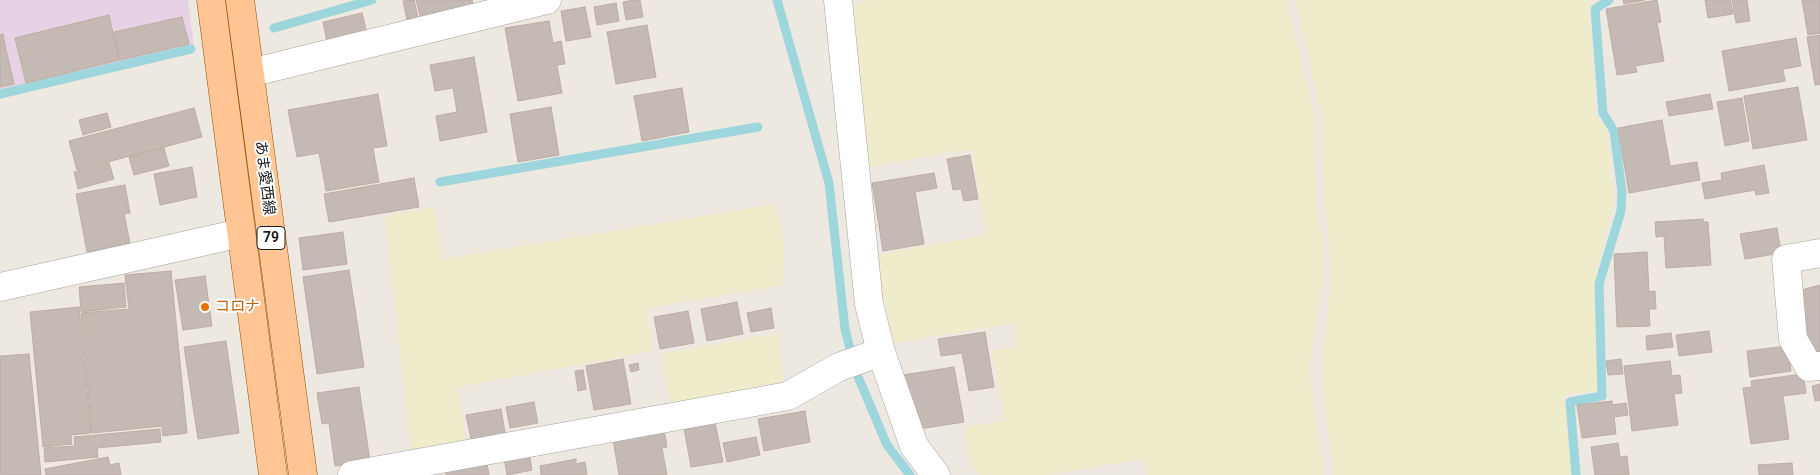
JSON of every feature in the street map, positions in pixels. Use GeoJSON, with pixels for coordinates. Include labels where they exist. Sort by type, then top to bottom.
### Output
{"type":"FeatureCollection","features":[{"type":"Feature","properties":{"kind":"main road","name":"あま愛西線"},"geometry":{"type":"LineString","coordinates":[[211,0],[273,475]]}},
{"type":"Feature","properties":{"kind":"main road","name":"あま愛西線"},"geometry":{"type":"LineString","coordinates":[[240,0],[302,475]]}},
{"type":"Feature","properties":{"kind":"street"},"geometry":{"type":"LineString","coordinates":[[250,73],[547,0]]}},
{"type":"Feature","properties":{"kind":"street"},"geometry":{"type":"LineString","coordinates":[[838,0],[873,355],[914,446],[936,475]]}},
{"type":"Feature","properties":{"kind":"street"},"geometry":{"type":"LineString","coordinates":[[0,287],[241,233]]}},
{"type":"Feature","properties":{"kind":"street"},"geometry":{"type":"LineString","coordinates":[[1820,253],[1786,259],[1793,339],[1809,367],[1820,366]]}},
{"type":"Feature","properties":{"kind":"street"},"geometry":{"type":"LineString","coordinates":[[352,475],[788,396],[839,367],[873,355]]}},
{"type":"Feature","properties":{"kind":"shaded area"},"geometry":{"type":"Polygon","coordinates":[[[0,0],[188,0],[194,45],[0,91],[0,0]]]}},
{"type":"Feature","properties":{"kind":"shaded area"},"geometry":{"type":"Polygon","coordinates":[[[871,0],[1286,0],[1314,114],[1315,198],[1322,235],[1323,277],[1309,368],[1324,475],[1147,475],[1143,459],[1049,475],[980,475],[978,473],[969,460],[966,427],[1005,420],[992,351],[1018,347],[1014,323],[891,344],[871,256],[987,235],[972,149],[861,168],[846,7],[871,0]]]}},
{"type":"Feature","properties":{"kind":"shaded area"},"geometry":{"type":"Polygon","coordinates":[[[1296,0],[1592,0],[1589,2],[1595,113],[1606,128],[1614,198],[1594,283],[1597,391],[1564,395],[1571,475],[1334,475],[1323,393],[1322,365],[1331,282],[1329,240],[1324,199],[1321,115],[1296,0]]]}},
{"type":"Feature","properties":{"kind":"shaded area"},"geometry":{"type":"Polygon","coordinates":[[[775,204],[784,243],[783,285],[646,308],[653,351],[458,387],[467,448],[412,457],[385,216],[434,207],[443,259],[775,204]]]}},
{"type":"Feature","properties":{"kind":"shaded area"},"geometry":{"type":"Polygon","coordinates":[[[778,333],[784,388],[671,412],[661,354],[778,333]]]}},
{"type":"Feature","properties":{"kind":"building"},"geometry":{"type":"Polygon","coordinates":[[[414,0],[418,18],[407,20],[403,1],[414,0]]]}},
{"type":"Feature","properties":{"kind":"building"},"geometry":{"type":"Polygon","coordinates":[[[416,0],[472,0],[474,8],[421,20],[416,0]]]}},
{"type":"Feature","properties":{"kind":"building"},"geometry":{"type":"Polygon","coordinates":[[[640,0],[643,17],[626,20],[623,2],[640,0]]]}},
{"type":"Feature","properties":{"kind":"building"},"geometry":{"type":"Polygon","coordinates":[[[1623,0],[1645,0],[1624,4],[1623,0]]]}},
{"type":"Feature","properties":{"kind":"building"},"geometry":{"type":"Polygon","coordinates":[[[1657,0],[1661,22],[1657,23],[1664,61],[1635,66],[1637,72],[1617,75],[1606,9],[1657,0]]]}},
{"type":"Feature","properties":{"kind":"building"},"geometry":{"type":"Polygon","coordinates":[[[1705,0],[1730,0],[1733,14],[1708,18],[1705,0]]]}},
{"type":"Feature","properties":{"kind":"building"},"geometry":{"type":"Polygon","coordinates":[[[1732,0],[1747,0],[1750,21],[1736,23],[1732,0]]]}},
{"type":"Feature","properties":{"kind":"building"},"geometry":{"type":"Polygon","coordinates":[[[1802,0],[1820,0],[1820,33],[1808,35],[1802,0]]]}},
{"type":"Feature","properties":{"kind":"building"},"geometry":{"type":"Polygon","coordinates":[[[616,3],[619,21],[597,25],[594,7],[616,3]]]}},
{"type":"Feature","properties":{"kind":"building"},"geometry":{"type":"Polygon","coordinates":[[[585,7],[591,37],[566,41],[561,11],[585,7]]]}},
{"type":"Feature","properties":{"kind":"building"},"geometry":{"type":"Polygon","coordinates":[[[362,13],[367,33],[327,42],[323,22],[362,13]]]}},
{"type":"Feature","properties":{"kind":"building"},"geometry":{"type":"Polygon","coordinates":[[[109,15],[119,60],[26,83],[15,38],[109,15]]]}},
{"type":"Feature","properties":{"kind":"building"},"geometry":{"type":"Polygon","coordinates":[[[182,17],[189,44],[120,60],[114,32],[182,17]]]}},
{"type":"Feature","properties":{"kind":"building"},"geometry":{"type":"Polygon","coordinates":[[[549,21],[553,43],[561,41],[565,64],[557,65],[562,93],[518,101],[505,28],[549,21]]]}},
{"type":"Feature","properties":{"kind":"building"},"geometry":{"type":"Polygon","coordinates":[[[647,25],[656,77],[616,84],[607,32],[647,25]]]}},
{"type":"Feature","properties":{"kind":"building"},"geometry":{"type":"Polygon","coordinates":[[[3,34],[5,44],[0,45],[0,35],[3,34]]]}},
{"type":"Feature","properties":{"kind":"building"},"geometry":{"type":"Polygon","coordinates":[[[1820,35],[1820,84],[1815,85],[1807,37],[1820,35]]]}},
{"type":"Feature","properties":{"kind":"building"},"geometry":{"type":"Polygon","coordinates":[[[1796,38],[1801,66],[1783,69],[1785,81],[1729,91],[1722,51],[1796,38]]]}},
{"type":"Feature","properties":{"kind":"building"},"geometry":{"type":"Polygon","coordinates":[[[5,45],[14,84],[0,87],[0,46],[5,45]]]}},
{"type":"Feature","properties":{"kind":"building"},"geometry":{"type":"Polygon","coordinates":[[[474,57],[487,132],[440,141],[436,116],[457,112],[453,88],[435,91],[430,65],[474,57]]]}},
{"type":"Feature","properties":{"kind":"building"},"geometry":{"type":"Polygon","coordinates":[[[1798,87],[1807,140],[1753,149],[1744,96],[1798,87]]]}},
{"type":"Feature","properties":{"kind":"building"},"geometry":{"type":"Polygon","coordinates":[[[682,88],[689,132],[642,141],[634,96],[682,88]]]}},
{"type":"Feature","properties":{"kind":"building"},"geometry":{"type":"Polygon","coordinates":[[[378,94],[387,146],[373,148],[379,182],[326,191],[319,153],[297,157],[288,110],[378,94]]]}},
{"type":"Feature","properties":{"kind":"building"},"geometry":{"type":"Polygon","coordinates":[[[1710,94],[1713,109],[1669,116],[1666,102],[1710,94]]]}},
{"type":"Feature","properties":{"kind":"building"},"geometry":{"type":"Polygon","coordinates":[[[1742,98],[1749,141],[1725,146],[1717,102],[1742,98]]]}},
{"type":"Feature","properties":{"kind":"building"},"geometry":{"type":"Polygon","coordinates":[[[551,107],[559,155],[518,162],[510,114],[551,107]]]}},
{"type":"Feature","properties":{"kind":"building"},"geometry":{"type":"Polygon","coordinates":[[[194,108],[202,137],[77,170],[69,141],[194,108]]]}},
{"type":"Feature","properties":{"kind":"building"},"geometry":{"type":"Polygon","coordinates":[[[107,113],[111,127],[83,135],[79,120],[107,113]]]}},
{"type":"Feature","properties":{"kind":"building"},"geometry":{"type":"Polygon","coordinates":[[[1662,120],[1670,166],[1697,162],[1700,180],[1629,193],[1618,128],[1662,120]]]}},
{"type":"Feature","properties":{"kind":"building"},"geometry":{"type":"Polygon","coordinates":[[[164,148],[169,166],[134,175],[129,157],[164,148]]]}},
{"type":"Feature","properties":{"kind":"building"},"geometry":{"type":"Polygon","coordinates":[[[970,155],[978,199],[964,201],[961,189],[953,190],[947,159],[970,155]]]}},
{"type":"Feature","properties":{"kind":"building"},"geometry":{"type":"Polygon","coordinates":[[[109,163],[114,179],[78,189],[74,172],[109,163]]]}},
{"type":"Feature","properties":{"kind":"building"},"geometry":{"type":"Polygon","coordinates":[[[1764,165],[1769,193],[1756,195],[1755,190],[1705,199],[1702,183],[1722,180],[1721,173],[1764,165]]]}},
{"type":"Feature","properties":{"kind":"building"},"geometry":{"type":"Polygon","coordinates":[[[192,167],[197,197],[160,205],[154,174],[192,167]]]}},
{"type":"Feature","properties":{"kind":"building"},"geometry":{"type":"Polygon","coordinates":[[[934,173],[937,188],[915,192],[924,244],[883,251],[872,183],[934,173]]]}},
{"type":"Feature","properties":{"kind":"building"},"geometry":{"type":"Polygon","coordinates":[[[414,178],[419,207],[329,222],[324,194],[414,178]]]}},
{"type":"Feature","properties":{"kind":"building"},"geometry":{"type":"Polygon","coordinates":[[[125,185],[130,213],[124,214],[130,243],[87,252],[76,194],[125,185]]]}},
{"type":"Feature","properties":{"kind":"building"},"geometry":{"type":"Polygon","coordinates":[[[1703,219],[1703,222],[1708,222],[1711,265],[1666,268],[1664,236],[1656,237],[1655,222],[1703,219]]]}},
{"type":"Feature","properties":{"kind":"building"},"geometry":{"type":"Polygon","coordinates":[[[1777,228],[1781,253],[1745,259],[1740,234],[1777,228]]]}},
{"type":"Feature","properties":{"kind":"building"},"geometry":{"type":"Polygon","coordinates":[[[343,232],[347,264],[303,270],[299,238],[343,232]]]}},
{"type":"Feature","properties":{"kind":"building"},"geometry":{"type":"Polygon","coordinates":[[[1647,252],[1649,292],[1655,291],[1656,309],[1649,309],[1650,326],[1617,327],[1614,254],[1647,252]]]}},
{"type":"Feature","properties":{"kind":"building"},"geometry":{"type":"Polygon","coordinates":[[[349,270],[364,367],[317,374],[303,277],[349,270]]]}},
{"type":"Feature","properties":{"kind":"building"},"geometry":{"type":"Polygon","coordinates":[[[171,271],[187,433],[163,436],[162,426],[92,433],[81,313],[129,309],[125,275],[171,271]]]}},
{"type":"Feature","properties":{"kind":"building"},"geometry":{"type":"Polygon","coordinates":[[[205,276],[212,326],[183,330],[175,280],[205,276]]]}},
{"type":"Feature","properties":{"kind":"building"},"geometry":{"type":"Polygon","coordinates":[[[124,283],[126,307],[81,312],[79,287],[124,283]]]}},
{"type":"Feature","properties":{"kind":"building"},"geometry":{"type":"Polygon","coordinates":[[[1820,285],[1820,357],[1812,359],[1794,292],[1820,285]]]}},
{"type":"Feature","properties":{"kind":"building"},"geometry":{"type":"Polygon","coordinates":[[[737,302],[743,334],[707,341],[701,309],[737,302]]]}},
{"type":"Feature","properties":{"kind":"building"},"geometry":{"type":"Polygon","coordinates":[[[79,307],[91,433],[71,435],[72,444],[43,447],[30,312],[79,307]]]}},
{"type":"Feature","properties":{"kind":"building"},"geometry":{"type":"Polygon","coordinates":[[[771,308],[774,328],[751,332],[747,313],[771,308]]]}},
{"type":"Feature","properties":{"kind":"building"},"geometry":{"type":"Polygon","coordinates":[[[688,311],[694,343],[660,349],[654,317],[688,311]]]}},
{"type":"Feature","properties":{"kind":"building"},"geometry":{"type":"Polygon","coordinates":[[[1709,331],[1712,352],[1679,356],[1676,335],[1709,331]]]}},
{"type":"Feature","properties":{"kind":"building"},"geometry":{"type":"Polygon","coordinates":[[[985,332],[994,387],[969,391],[962,353],[941,356],[938,339],[985,332]]]}},
{"type":"Feature","properties":{"kind":"building"},"geometry":{"type":"Polygon","coordinates":[[[1671,333],[1673,347],[1647,350],[1646,336],[1671,333]]]}},
{"type":"Feature","properties":{"kind":"building"},"geometry":{"type":"Polygon","coordinates":[[[226,341],[239,433],[198,439],[184,347],[226,341]]]}},
{"type":"Feature","properties":{"kind":"building"},"geometry":{"type":"Polygon","coordinates":[[[1787,346],[1791,371],[1750,377],[1747,351],[1787,346]]]}},
{"type":"Feature","properties":{"kind":"building"},"geometry":{"type":"Polygon","coordinates":[[[29,354],[41,475],[0,475],[0,356],[29,354]]]}},
{"type":"Feature","properties":{"kind":"building"},"geometry":{"type":"Polygon","coordinates":[[[623,359],[631,404],[594,410],[586,366],[623,359]]]}},
{"type":"Feature","properties":{"kind":"building"},"geometry":{"type":"Polygon","coordinates":[[[1621,359],[1623,374],[1608,375],[1606,361],[1621,359]]]}},
{"type":"Feature","properties":{"kind":"building"},"geometry":{"type":"Polygon","coordinates":[[[1670,361],[1672,376],[1680,375],[1682,393],[1674,394],[1678,425],[1632,431],[1624,366],[1670,361]]]}},
{"type":"Feature","properties":{"kind":"building"},"geometry":{"type":"Polygon","coordinates":[[[638,363],[639,370],[631,372],[629,365],[638,363]]]}},
{"type":"Feature","properties":{"kind":"building"},"geometry":{"type":"Polygon","coordinates":[[[954,367],[964,422],[919,429],[913,397],[907,399],[903,375],[954,367]]]}},
{"type":"Feature","properties":{"kind":"building"},"geometry":{"type":"Polygon","coordinates":[[[583,370],[586,389],[578,391],[575,371],[583,370]]]}},
{"type":"Feature","properties":{"kind":"building"},"geometry":{"type":"Polygon","coordinates":[[[1803,374],[1806,393],[1783,396],[1789,439],[1751,444],[1743,388],[1752,387],[1751,381],[1803,374]]]}},
{"type":"Feature","properties":{"kind":"building"},"geometry":{"type":"Polygon","coordinates":[[[1820,384],[1820,400],[1815,401],[1812,386],[1820,384]]]}},
{"type":"Feature","properties":{"kind":"building"},"geometry":{"type":"Polygon","coordinates":[[[359,387],[370,461],[335,466],[329,423],[322,424],[317,393],[359,387]]]}},
{"type":"Feature","properties":{"kind":"building"},"geometry":{"type":"Polygon","coordinates":[[[1612,401],[1612,405],[1626,403],[1628,415],[1614,417],[1616,434],[1582,438],[1577,405],[1612,401]]]}},
{"type":"Feature","properties":{"kind":"building"},"geometry":{"type":"Polygon","coordinates":[[[534,402],[538,423],[510,428],[506,407],[534,402]]]}},
{"type":"Feature","properties":{"kind":"building"},"geometry":{"type":"Polygon","coordinates":[[[501,409],[506,438],[472,444],[466,415],[501,409]]]}},
{"type":"Feature","properties":{"kind":"building"},"geometry":{"type":"Polygon","coordinates":[[[805,411],[810,442],[764,451],[758,419],[805,411]]]}},
{"type":"Feature","properties":{"kind":"building"},"geometry":{"type":"Polygon","coordinates":[[[715,422],[723,462],[691,467],[684,428],[715,422]]]}},
{"type":"Feature","properties":{"kind":"building"},"geometry":{"type":"Polygon","coordinates":[[[160,429],[161,442],[97,448],[98,457],[45,462],[44,448],[75,446],[74,437],[160,429]]]}},
{"type":"Feature","properties":{"kind":"building"},"geometry":{"type":"Polygon","coordinates":[[[664,429],[667,447],[662,448],[667,475],[619,475],[613,439],[664,429]]]}},
{"type":"Feature","properties":{"kind":"building"},"geometry":{"type":"Polygon","coordinates":[[[756,437],[760,455],[727,462],[723,443],[756,437]]]}},
{"type":"Feature","properties":{"kind":"building"},"geometry":{"type":"Polygon","coordinates":[[[1618,443],[1620,457],[1627,456],[1629,475],[1595,475],[1591,447],[1618,443]]]}},
{"type":"Feature","properties":{"kind":"building"},"geometry":{"type":"Polygon","coordinates":[[[529,453],[532,470],[507,475],[504,458],[529,453]]]}},
{"type":"Feature","properties":{"kind":"building"},"geometry":{"type":"Polygon","coordinates":[[[108,457],[110,465],[119,463],[121,475],[46,475],[45,469],[108,457]]]}},
{"type":"Feature","properties":{"kind":"building"},"geometry":{"type":"Polygon","coordinates":[[[486,458],[489,475],[446,475],[445,466],[486,458]]]}},
{"type":"Feature","properties":{"kind":"building"},"geometry":{"type":"Polygon","coordinates":[[[576,459],[576,464],[585,462],[587,475],[541,475],[540,466],[576,459]]]}},
{"type":"Feature","properties":{"kind":"building"},"geometry":{"type":"Polygon","coordinates":[[[1792,463],[1793,475],[1759,475],[1758,465],[1792,463]]]}},
{"type":"Feature","properties":{"kind":"waterway"},"geometry":{"type":"LineString","coordinates":[[274,28],[372,0]]}},
{"type":"Feature","properties":{"kind":"waterway"},"geometry":{"type":"LineString","coordinates":[[777,0],[829,183],[845,329],[856,372],[887,445],[910,475]]}},
{"type":"Feature","properties":{"kind":"waterway"},"geometry":{"type":"LineString","coordinates":[[1576,475],[1570,402],[1602,396],[1599,284],[1621,211],[1622,192],[1614,131],[1603,113],[1595,9],[1609,0]]}},
{"type":"Feature","properties":{"kind":"waterway"},"geometry":{"type":"LineString","coordinates":[[0,94],[191,49]]}},
{"type":"Feature","properties":{"kind":"waterway"},"geometry":{"type":"LineString","coordinates":[[440,182],[758,127]]}},
{"type":"Feature","properties":{"kind":"place","name":"コロナ"},"geometry":{"type":"Point","coordinates":[205,307]}}]}
